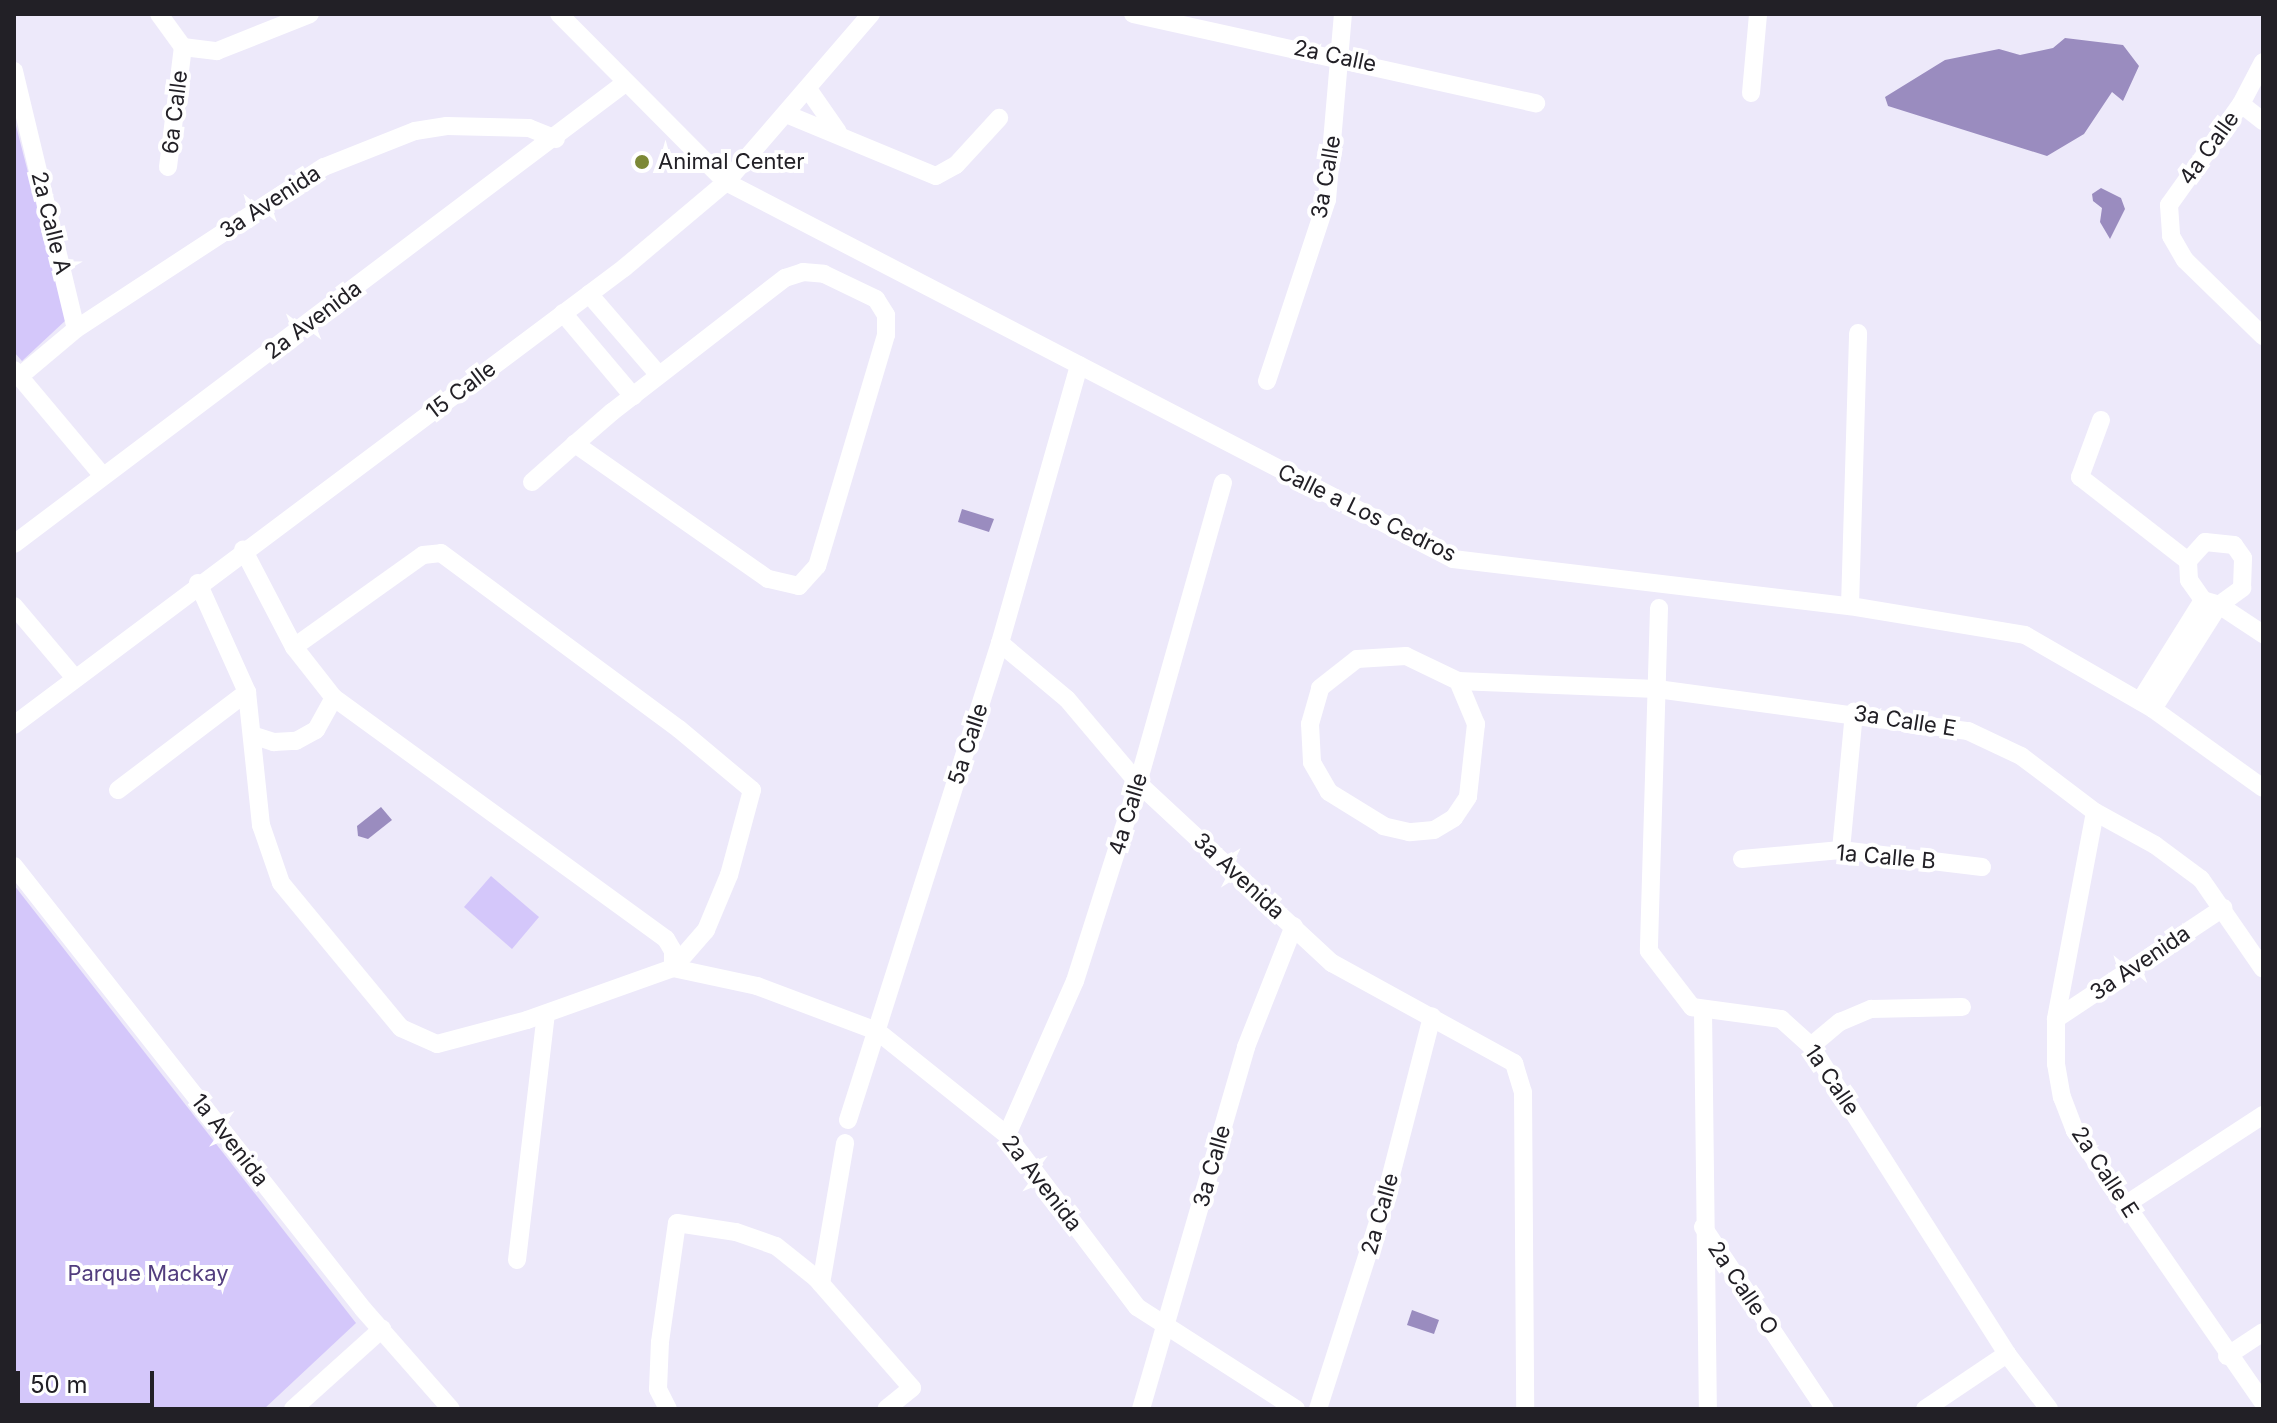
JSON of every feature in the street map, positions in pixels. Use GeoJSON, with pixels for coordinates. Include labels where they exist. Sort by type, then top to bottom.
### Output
{"type":"FeatureCollection","features":[{"type":"Feature","properties":{"kind":"street"},"geometry":{"type":"LineString","coordinates":[[159,14],[183,47]]}},
{"type":"Feature","properties":{"kind":"street","name":"6a Calle"},"geometry":{"type":"LineString","coordinates":[[168,167],[183,47],[217,51],[310,14]]}},
{"type":"Feature","properties":{"kind":"street","name":"15 Calle"},"geometry":{"type":"LineString","coordinates":[[14,725],[243,549],[589,294],[726,182],[871,14]]}},
{"type":"Feature","properties":{"kind":"street","name":"2a Calle"},"geometry":{"type":"LineString","coordinates":[[1133,14],[1343,56],[1536,103]]}},
{"type":"Feature","properties":{"kind":"street","name":"3a Calle"},"geometry":{"type":"LineString","coordinates":[[1267,381],[1327,200],[1343,56],[1343,14]]}},
{"type":"Feature","properties":{"kind":"street"},"geometry":{"type":"LineString","coordinates":[[1751,93],[1758,14]]}},
{"type":"Feature","properties":{"kind":"street","name":"Calle a Los Cedros"},"geometry":{"type":"LineString","coordinates":[[563,15],[618,90],[726,182],[1453,559],[1850,606],[2025,635],[2146,705],[2263,788]]}},
{"type":"Feature","properties":{"kind":"street","name":"4a Calle"},"geometry":{"type":"LineString","coordinates":[[2263,62],[2241,104],[2169,205],[2171,236],[2185,260],[2263,336]]}},
{"type":"Feature","properties":{"kind":"street","name":"2a Calle A"},"geometry":{"type":"LineString","coordinates":[[14,71],[76,329]]}},
{"type":"Feature","properties":{"kind":"street"},"geometry":{"type":"LineString","coordinates":[[808,89],[838,132]]}},
{"type":"Feature","properties":{"kind":"street","name":"2a Avenida"},"geometry":{"type":"LineString","coordinates":[[14,544],[618,90]]}},
{"type":"Feature","properties":{"kind":"street"},"geometry":{"type":"LineString","coordinates":[[2241,104],[2263,121]]}},
{"type":"Feature","properties":{"kind":"street"},"geometry":{"type":"LineString","coordinates":[[786,114],[838,132],[936,176],[956,165],[999,118]]}},
{"type":"Feature","properties":{"kind":"street","name":"3a Avenida"},"geometry":{"type":"LineString","coordinates":[[17,373],[76,329],[324,167],[365,150],[447,126],[529,128],[556,139]]}},
{"type":"Feature","properties":{"kind":"street"},"geometry":{"type":"LineString","coordinates":[[532,482],[575,444],[659,375],[785,278],[803,272],[824,274],[876,299],[886,315],[886,335],[809,579],[787,586],[768,579],[575,444]]}},
{"type":"Feature","properties":{"kind":"street"},"geometry":{"type":"LineString","coordinates":[[589,294],[659,375]]}},
{"type":"Feature","properties":{"kind":"street"},"geometry":{"type":"LineString","coordinates":[[563,313],[633,396]]}},
{"type":"Feature","properties":{"kind":"street"},"geometry":{"type":"LineString","coordinates":[[1850,606],[1858,333]]}},
{"type":"Feature","properties":{"kind":"street","name":"5a Calle"},"geometry":{"type":"LineString","coordinates":[[848,1120],[1000,643],[1079,365]]}},
{"type":"Feature","properties":{"kind":"street"},"geometry":{"type":"LineString","coordinates":[[17,373],[103,476]]}},
{"type":"Feature","properties":{"kind":"street"},"geometry":{"type":"LineString","coordinates":[[2101,420],[2080,477],[2188,561]]}},
{"type":"Feature","properties":{"kind":"street","name":"4a Calle"},"geometry":{"type":"LineString","coordinates":[[1007,1135],[1075,981],[1138,783],[1223,483]]}},
{"type":"Feature","properties":{"kind":"street"},"geometry":{"type":"LineString","coordinates":[[2146,705],[2211,603],[2242,588],[2243,558],[2234,545],[2205,542],[2188,561],[2189,580],[2211,603],[2263,634]]}},
{"type":"Feature","properties":{"kind":"street"},"geometry":{"type":"LineString","coordinates":[[243,549],[294,647],[334,698],[666,939],[673,968]]}},
{"type":"Feature","properties":{"kind":"street"},"geometry":{"type":"LineString","coordinates":[[198,583],[247,692],[261,825],[281,883],[401,1028],[437,1044],[546,1014],[673,968],[706,930],[729,875],[752,790],[679,729],[441,553],[423,555],[294,647]]}},
{"type":"Feature","properties":{"kind":"street"},"geometry":{"type":"LineString","coordinates":[[14,606],[74,677]]}},
{"type":"Feature","properties":{"kind":"street"},"geometry":{"type":"LineString","coordinates":[[1659,608],[1646,935],[1659,970],[1684,1002],[1703,1010]]}},
{"type":"Feature","properties":{"kind":"street","name":"3a Avenida"},"geometry":{"type":"LineString","coordinates":[[1000,643],[1067,699],[1138,783],[1332,963],[1514,1063],[1523,1092],[1525,1409]]}},
{"type":"Feature","properties":{"kind":"street"},"geometry":{"type":"LineString","coordinates":[[1406,656],[1458,681],[1476,724],[1475,764],[1468,797],[1454,818],[1434,830],[1409,832],[1384,826],[1329,792],[1312,762],[1310,724],[1320,688],[1357,659],[1406,656]]}},
{"type":"Feature","properties":{"kind":"street","name":"3a Calle E"},"geometry":{"type":"LineString","coordinates":[[1458,681],[1657,689],[1854,712],[1968,731],[2021,756],[2095,812],[2155,845],[2201,879],[2263,969]]}},
{"type":"Feature","properties":{"kind":"street"},"geometry":{"type":"LineString","coordinates":[[118,790],[247,692]]}},
{"type":"Feature","properties":{"kind":"street"},"geometry":{"type":"LineString","coordinates":[[252,735],[274,742],[296,741],[316,730],[334,698]]}},
{"type":"Feature","properties":{"kind":"street"},"geometry":{"type":"LineString","coordinates":[[1841,850],[1854,712]]}},
{"type":"Feature","properties":{"kind":"street","name":"2a Calle E"},"geometry":{"type":"LineString","coordinates":[[2095,812],[2056,1019],[2056,1064],[2070,1119],[2227,1356],[2263,1403]]}},
{"type":"Feature","properties":{"kind":"street","name":"1a Calle B"},"geometry":{"type":"LineString","coordinates":[[1742,859],[1841,850],[1982,867]]}},
{"type":"Feature","properties":{"kind":"street","name":"1a Avenida"},"geometry":{"type":"LineString","coordinates":[[14,866],[382,1329],[451,1409]]}},
{"type":"Feature","properties":{"kind":"street","name":"3a Avenida"},"geometry":{"type":"LineString","coordinates":[[2056,1019],[2223,908]]}},
{"type":"Feature","properties":{"kind":"street","name":"3a Calle"},"geometry":{"type":"LineString","coordinates":[[1141,1409],[1246,1047],[1294,926]]}},
{"type":"Feature","properties":{"kind":"street","name":"2a Avenida"},"geometry":{"type":"LineString","coordinates":[[673,968],[757,986],[877,1031],[1007,1135],[1137,1307],[1296,1409]]}},
{"type":"Feature","properties":{"kind":"street"},"geometry":{"type":"LineString","coordinates":[[1811,1046],[1840,1022],[1871,1009],[1962,1007]]}},
{"type":"Feature","properties":{"kind":"street","name":"1a Calle"},"geometry":{"type":"LineString","coordinates":[[1703,1010],[1781,1019],[1811,1046],[2007,1354],[2049,1409]]}},
{"type":"Feature","properties":{"kind":"street","name":"2a Calle O"},"geometry":{"type":"LineString","coordinates":[[1703,1010],[1703,1227],[1825,1409]]}},
{"type":"Feature","properties":{"kind":"street"},"geometry":{"type":"LineString","coordinates":[[517,1260],[546,1014]]}},
{"type":"Feature","properties":{"kind":"street","name":"2a Calle"},"geometry":{"type":"LineString","coordinates":[[1318,1409],[1382,1210],[1432,1016]]}},
{"type":"Feature","properties":{"kind":"street"},"geometry":{"type":"LineString","coordinates":[[2125,1205],[2263,1115]]}},
{"type":"Feature","properties":{"kind":"street"},"geometry":{"type":"LineString","coordinates":[[821,1284],[845,1143]]}},
{"type":"Feature","properties":{"kind":"street"},"geometry":{"type":"LineString","coordinates":[[668,1409],[658,1389],[660,1342],[677,1223],[736,1232],[776,1246],[821,1284],[912,1388],[886,1409]]}},
{"type":"Feature","properties":{"kind":"street"},"geometry":{"type":"LineString","coordinates":[[1703,1227],[1708,1409]]}},
{"type":"Feature","properties":{"kind":"street"},"geometry":{"type":"LineString","coordinates":[[293,1409],[382,1329]]}},
{"type":"Feature","properties":{"kind":"street"},"geometry":{"type":"LineString","coordinates":[[2227,1356],[2263,1332]]}},
{"type":"Feature","properties":{"kind":"street"},"geometry":{"type":"LineString","coordinates":[[1925,1409],[2007,1354]]}},
{"type":"Feature","properties":{"kind":"green space"},"geometry":{"type":"Polygon","coordinates":[[[14,118],[66,320],[22,361],[14,352],[14,118]]]}},
{"type":"Feature","properties":{"kind":"green space"},"geometry":{"type":"Polygon","coordinates":[[[491,876],[539,917],[512,949],[464,907],[491,876]]]}},
{"type":"Feature","properties":{"kind":"green space","name":"Parque Mackay"},"geometry":{"type":"Polygon","coordinates":[[[14,885],[356,1323],[264,1409],[14,1409],[14,885]]]}},
{"type":"Feature","properties":{"kind":"shaded area"},"geometry":{"type":"Polygon","coordinates":[[[2065,38],[2123,45],[2139,66],[2123,101],[2112,92],[2084,134],[2047,156],[1888,106],[1885,97],[1945,60],[1999,49],[2020,55],[2053,48],[2065,38]]]}},
{"type":"Feature","properties":{"kind":"shaded area"},"geometry":{"type":"Polygon","coordinates":[[[2101,188],[2121,198],[2125,209],[2110,239],[2100,222],[2102,208],[2093,201],[2092,194],[2101,188]]]}},
{"type":"Feature","properties":{"kind":"shaded area"},"geometry":{"type":"Polygon","coordinates":[[[962,509],[994,519],[989,532],[958,522],[962,509]]]}},
{"type":"Feature","properties":{"kind":"shaded area"},"geometry":{"type":"Polygon","coordinates":[[[381,807],[392,820],[368,839],[358,836],[357,826],[381,807]]]}},
{"type":"Feature","properties":{"kind":"shaded area"},"geometry":{"type":"Polygon","coordinates":[[[1412,1310],[1439,1320],[1434,1334],[1407,1325],[1412,1310]]]}},
{"type":"Feature","properties":{"kind":"place","name":"Animal Center"},"geometry":{"type":"Point","coordinates":[642,162]}}]}
